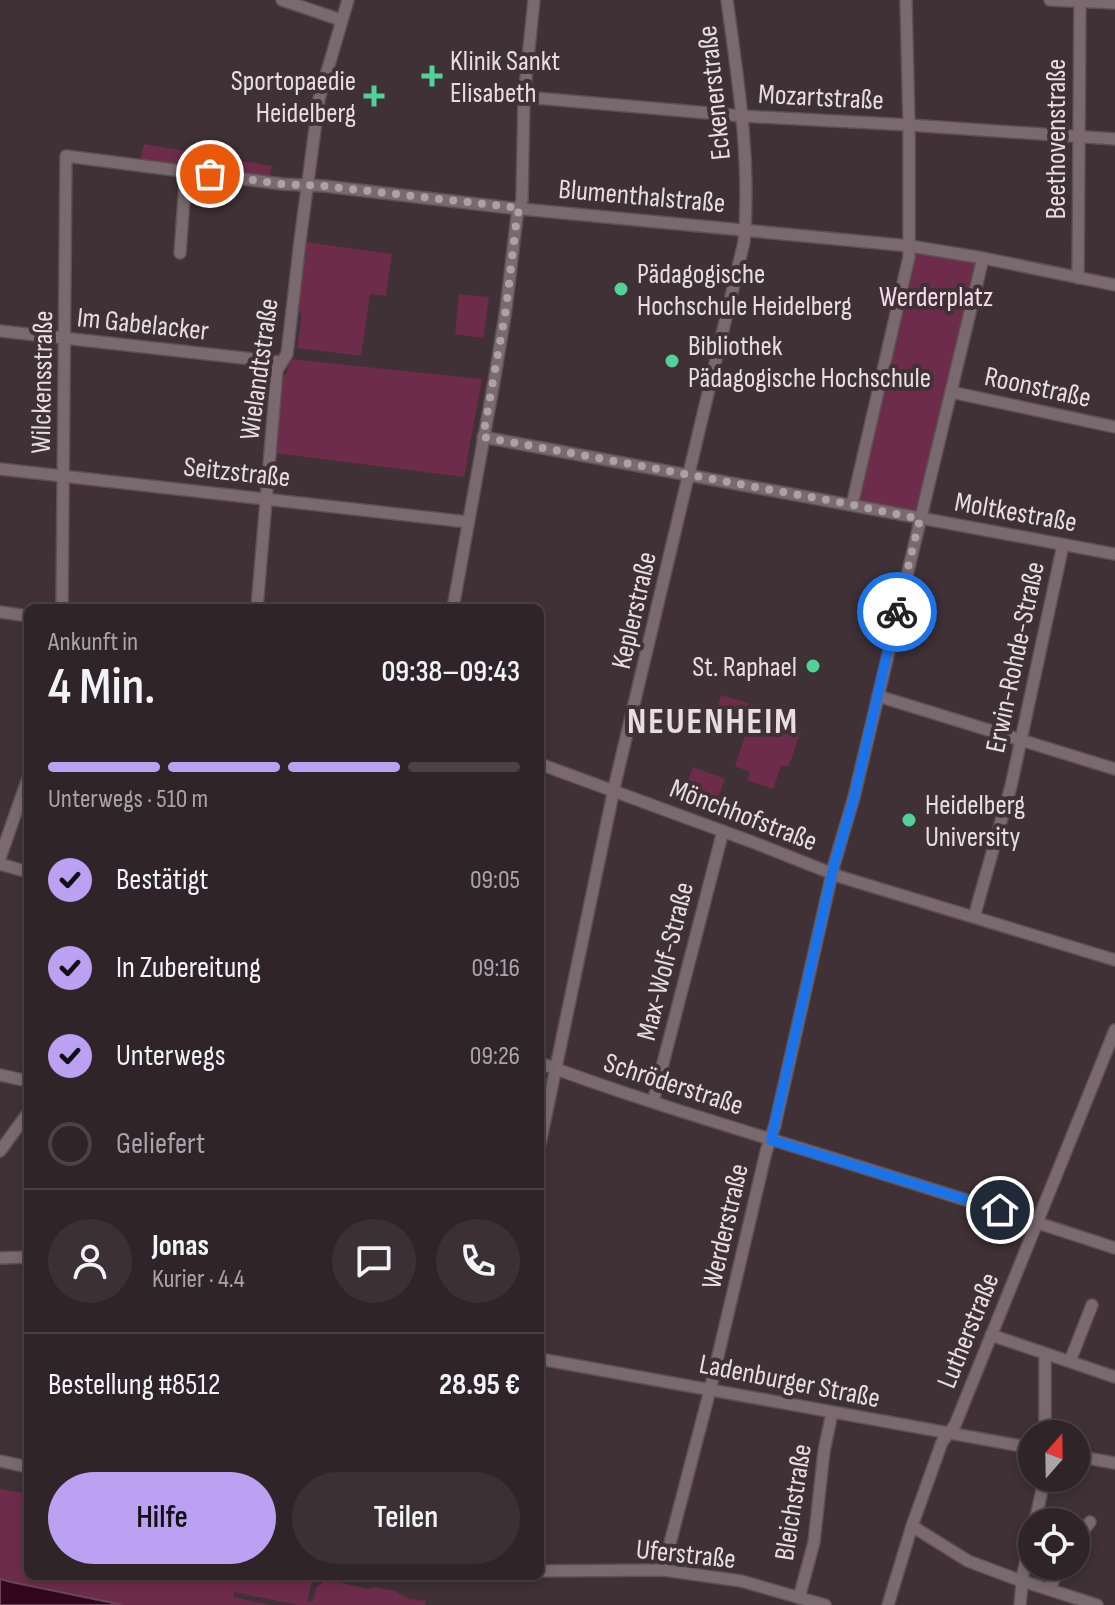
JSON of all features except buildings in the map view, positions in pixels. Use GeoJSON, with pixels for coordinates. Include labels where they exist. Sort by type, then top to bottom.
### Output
{"type":"FeatureCollection","features":[{"type":"Feature","properties":{"kind":"street"},"geometry":{"type":"LineString","coordinates":[[282,0],[341,20]]}},
{"type":"Feature","properties":{"kind":"street","name":"Wielandtstraße"},"geometry":{"type":"LineString","coordinates":[[257,604],[277,370],[286,357],[319,99],[348,0]]}},
{"type":"Feature","properties":{"kind":"street"},"geometry":{"type":"LineString","coordinates":[[454,604],[522,200],[524,97],[534,0]]}},
{"type":"Feature","properties":{"kind":"street","name":"Eckenerstraße"},"geometry":{"type":"LineString","coordinates":[[727,0],[743,116],[745,235]]}},
{"type":"Feature","properties":{"kind":"street"},"geometry":{"type":"LineString","coordinates":[[852,505],[910,246],[906,0]]}},
{"type":"Feature","properties":{"kind":"street"},"geometry":{"type":"LineString","coordinates":[[1050,0],[1115,3]]}},
{"type":"Feature","properties":{"kind":"street","name":"Beethovenstraße"},"geometry":{"type":"LineString","coordinates":[[1078,278],[1080,1]]}},
{"type":"Feature","properties":{"kind":"street","name":"Mozartstraße"},"geometry":{"type":"LineString","coordinates":[[524,97],[743,116],[1115,139]]}},
{"type":"Feature","properties":{"kind":"street","name":"Blumenthalstraße"},"geometry":{"type":"LineString","coordinates":[[66,156],[282,184],[745,235],[910,246],[1115,285]]}},
{"type":"Feature","properties":{"kind":"street","name":"Wilckensstraße"},"geometry":{"type":"LineString","coordinates":[[62,604],[66,156]]}},
{"type":"Feature","properties":{"kind":"street"},"geometry":{"type":"LineString","coordinates":[[180,253],[186,171]]}},
{"type":"Feature","properties":{"kind":"street","name":"Keplerstraße"},"geometry":{"type":"LineString","coordinates":[[544,1124],[613,796],[745,235]]}},
{"type":"Feature","properties":{"kind":"street"},"geometry":{"type":"LineString","coordinates":[[920,519],[983,258]]}},
{"type":"Feature","properties":{"kind":"street","name":"Im Gabelacker"},"geometry":{"type":"LineString","coordinates":[[0,331],[280,362]]}},
{"type":"Feature","properties":{"kind":"street","name":"Roonstraße"},"geometry":{"type":"LineString","coordinates":[[951,392],[1115,427]]}},
{"type":"Feature","properties":{"kind":"street","name":"Moltkestraße"},"geometry":{"type":"LineString","coordinates":[[483,437],[688,479],[852,505],[1115,554]]}},
{"type":"Feature","properties":{"kind":"street","name":"Seitzstraße"},"geometry":{"type":"LineString","coordinates":[[0,469],[468,522]]}},
{"type":"Feature","properties":{"kind":"street","name":"Werderstraße"},"geometry":{"type":"LineString","coordinates":[[663,1570],[710,1390],[920,519]]}},
{"type":"Feature","properties":{"kind":"street","name":"Erwin-Rohde-Straße"},"geometry":{"type":"LineString","coordinates":[[974,917],[1004,815],[1063,545]]}},
{"type":"Feature","properties":{"kind":"street"},"geometry":{"type":"LineString","coordinates":[[0,612],[24,615]]}},
{"type":"Feature","properties":{"kind":"street"},"geometry":{"type":"LineString","coordinates":[[878,696],[1115,769]]}},
{"type":"Feature","properties":{"kind":"street","name":"Mönchhofstraße"},"geometry":{"type":"LineString","coordinates":[[544,766],[613,796],[723,831],[833,874],[1115,960]]}},
{"type":"Feature","properties":{"kind":"street"},"geometry":{"type":"LineString","coordinates":[[24,790],[0,861],[24,870]]}},
{"type":"Feature","properties":{"kind":"street","name":"Max-Wolf-Straße"},"geometry":{"type":"LineString","coordinates":[[653,1102],[723,831]]}},
{"type":"Feature","properties":{"kind":"street","name":"Lutherstraße"},"geometry":{"type":"LineString","coordinates":[[888,1605],[942,1442],[955,1425],[1115,1030]]}},
{"type":"Feature","properties":{"kind":"street","name":"Schröderstraße"},"geometry":{"type":"LineString","coordinates":[[544,1066],[554,1074],[1037,1221],[1115,1248]]}},
{"type":"Feature","properties":{"kind":"street"},"geometry":{"type":"LineString","coordinates":[[0,1075],[24,1080]]}},
{"type":"Feature","properties":{"kind":"street"},"geometry":{"type":"LineString","coordinates":[[0,1151],[24,1118]]}},
{"type":"Feature","properties":{"kind":"street"},"geometry":{"type":"LineString","coordinates":[[0,1258],[24,1257]]}},
{"type":"Feature","properties":{"kind":"street"},"geometry":{"type":"LineString","coordinates":[[1070,1361],[1092,1305]]}},
{"type":"Feature","properties":{"kind":"street"},"geometry":{"type":"LineString","coordinates":[[991,1335],[1115,1377]]}},
{"type":"Feature","properties":{"kind":"street"},"geometry":{"type":"LineString","coordinates":[[1045,1354],[1045,1420]]}},
{"type":"Feature","properties":{"kind":"street","name":"Ladenburger Straße"},"geometry":{"type":"LineString","coordinates":[[544,1360],[1018,1446]]}},
{"type":"Feature","properties":{"kind":"street","name":"Bleichstraße"},"geometry":{"type":"LineString","coordinates":[[799,1598],[814,1542],[824,1451],[832,1413]]}},
{"type":"Feature","properties":{"kind":"street"},"geometry":{"type":"LineString","coordinates":[[0,1453],[15,1463]]}},
{"type":"Feature","properties":{"kind":"street"},"geometry":{"type":"LineString","coordinates":[[1090,1459],[1115,1463]]}},
{"type":"Feature","properties":{"kind":"street"},"geometry":{"type":"LineString","coordinates":[[0,1461],[24,1466]]}},
{"type":"Feature","properties":{"kind":"street"},"geometry":{"type":"LineString","coordinates":[[912,1526],[968,1561],[1097,1605]]}},
{"type":"Feature","properties":{"kind":"street","name":"Uferstraße"},"geometry":{"type":"LineString","coordinates":[[544,1571],[663,1570],[741,1581],[825,1605]]}},
{"type":"Feature","properties":{"kind":"street"},"geometry":{"type":"LineString","coordinates":[[1049,1589],[1054,1580]]}},
{"type":"Feature","properties":{"kind":"street"},"geometry":{"type":"LineString","coordinates":[[1020,1605],[1023,1581]]}},
{"type":"Feature","properties":{"kind":"green space"},"geometry":{"type":"Polygon","coordinates":[[[144,144],[272,166],[269,179],[140,161],[144,144]]]}},
{"type":"Feature","properties":{"kind":"green space"},"geometry":{"type":"Polygon","coordinates":[[[305,242],[392,254],[386,296],[370,294],[361,356],[297,348],[302,313],[297,312],[305,242]]]}},
{"type":"Feature","properties":{"kind":"green space","name":"Werderplatz"},"geometry":{"type":"Polygon","coordinates":[[[914,249],[977,260],[919,509],[915,514],[857,502],[914,249]]]}},
{"type":"Feature","properties":{"kind":"green space"},"geometry":{"type":"Polygon","coordinates":[[[459,294],[489,297],[483,338],[455,334],[459,294]]]}},
{"type":"Feature","properties":{"kind":"green space"},"geometry":{"type":"Polygon","coordinates":[[[290,359],[482,379],[464,477],[274,453],[283,378],[290,359]]]}},
{"type":"Feature","properties":{"kind":"green space"},"geometry":{"type":"Polygon","coordinates":[[[721,695],[748,703],[752,713],[801,730],[789,766],[781,766],[773,789],[747,780],[750,772],[735,766],[748,727],[715,716],[721,695]]]}},
{"type":"Feature","properties":{"kind":"green space"},"geometry":{"type":"Polygon","coordinates":[[[693,767],[725,779],[714,807],[682,796],[693,767]]]}},
{"type":"Feature","properties":{"kind":"green space"},"geometry":{"type":"Polygon","coordinates":[[[0,1489],[24,1493],[24,1580],[312,1580],[307,1602],[313,1601],[317,1586],[324,1580],[338,1580],[368,1589],[374,1587],[395,1591],[408,1599],[426,1601],[425,1605],[298,1605],[234,1592],[233,1597],[270,1605],[123,1605],[0,1579],[0,1489]]]}},
{"type":"Feature","properties":{"kind":"shaded area"},"geometry":{"type":"Polygon","coordinates":[[[0,1579],[11,1582],[123,1605],[0,1605],[0,1579]]]}},
{"type":"Feature","properties":{"kind":"way so far"},"geometry":{"type":"LineString","coordinates":[[210,174],[520,208],[483,437],[920,519],[897,612]]}},
{"type":"Feature","properties":{"kind":"place","name":"Klinik Sankt Elisabeth"},"geometry":{"type":"Point","coordinates":[432,76]}},
{"type":"Feature","properties":{"kind":"place","name":"Sportopaedie Heidelberg"},"geometry":{"type":"Point","coordinates":[374,96]}},
{"type":"Feature","properties":{"kind":"place","name":"Pädagogische Hochschule Heidelberg"},"geometry":{"type":"Point","coordinates":[621,289]}},
{"type":"Feature","properties":{"kind":"place","name":"Bibliothek Pädagogische Hochschule"},"geometry":{"type":"Point","coordinates":[672,361]}},
{"type":"Feature","properties":{"kind":"place","name":"St. Raphael"},"geometry":{"type":"Point","coordinates":[813,666]}},
{"type":"Feature","properties":{"kind":"place","name":"Heidelberg University"},"geometry":{"type":"Point","coordinates":[909,820]}},
{"type":"Feature","properties":{"kind":"district","name":"NEUENHEIM"},"geometry":{"type":"Point","coordinates":[713,720]}},
{"type":"Feature","properties":{"kind":"route"},"geometry":{"type":"LineString","coordinates":[[897,612],[854,797],[834,865],[771,1140],[1000,1210]]}}]}
